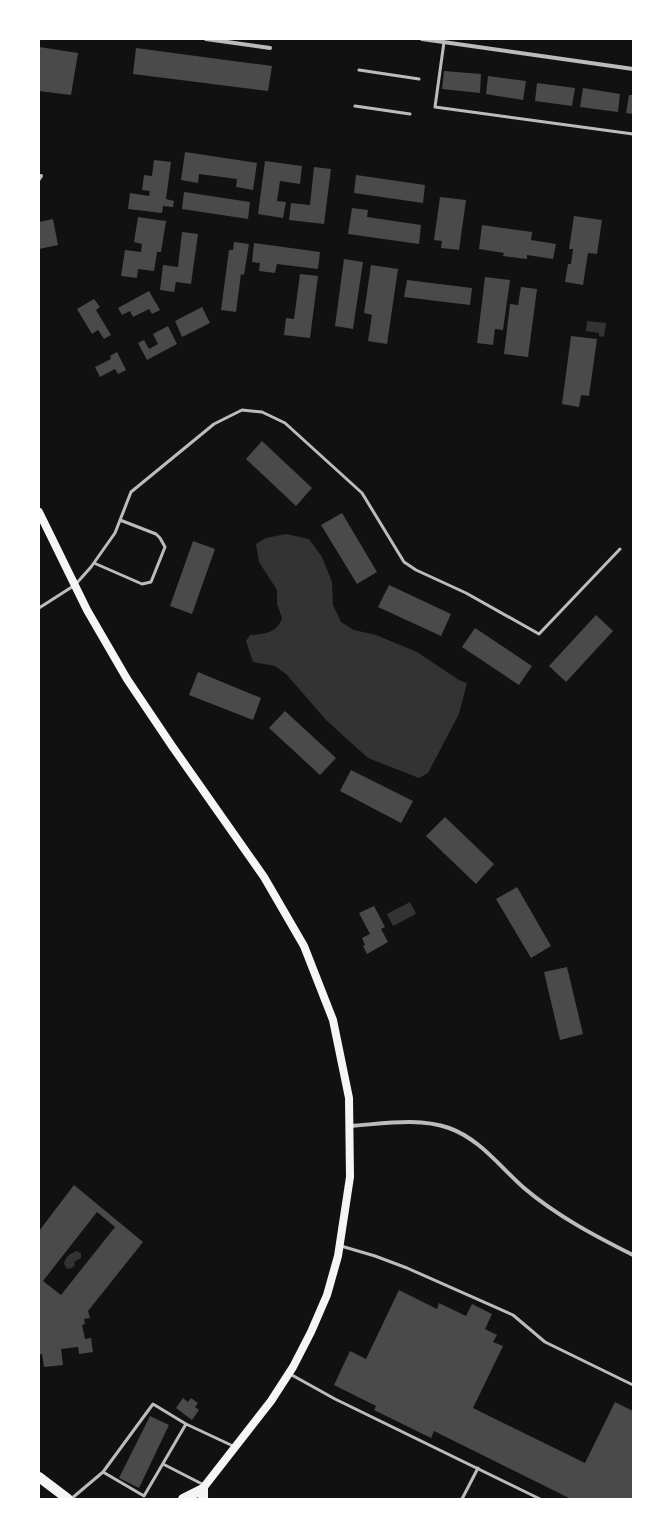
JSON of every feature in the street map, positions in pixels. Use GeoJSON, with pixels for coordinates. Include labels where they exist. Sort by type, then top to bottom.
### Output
{"type":"FeatureCollection","features":[{"type":"Feature","properties":{"kind":"main road"},"geometry":{"type":"LineString","coordinates":[[39,512],[87,610],[127,679],[264,877],[304,946],[333,1020],[349,1098],[350,1177],[339,1245],[327,1295],[311,1332],[289,1374],[271,1401],[203,1491],[194,1499]]}},
{"type":"Feature","properties":{"kind":"main road"},"geometry":{"type":"LineString","coordinates":[[39,1477],[68,1498]]}},
{"type":"Feature","properties":{"kind":"main road"},"geometry":{"type":"LineString","coordinates":[[183,1499],[203,1491]]}},
{"type":"Feature","properties":{"kind":"street"},"geometry":{"type":"LineString","coordinates":[[206,39],[270,48]]}},
{"type":"Feature","properties":{"kind":"street"},"geometry":{"type":"LineString","coordinates":[[422,39],[633,69]]}},
{"type":"Feature","properties":{"kind":"street"},"geometry":{"type":"LineString","coordinates":[[349,1126],[419,1122],[434,1124],[465,1134],[477,1143],[525,1189],[567,1219],[633,1255]]}},
{"type":"Feature","properties":{"kind":"lane"},"geometry":{"type":"LineString","coordinates":[[444,42],[435,107],[633,134]]}},
{"type":"Feature","properties":{"kind":"lane"},"geometry":{"type":"LineString","coordinates":[[359,70],[419,79]]}},
{"type":"Feature","properties":{"kind":"lane"},"geometry":{"type":"LineString","coordinates":[[355,106],[410,114]]}},
{"type":"Feature","properties":{"kind":"lane"},"geometry":{"type":"LineString","coordinates":[[39,608],[75,586],[94,563],[115,533],[131,492],[214,424],[242,410],[262,412],[285,423],[362,493],[404,562],[416,570],[466,593],[539,634],[620,549]]}},
{"type":"Feature","properties":{"kind":"lane"},"geometry":{"type":"LineString","coordinates":[[94,563],[142,584],[151,582],[165,547],[156,534],[120,520]]}},
{"type":"Feature","properties":{"kind":"lane"},"geometry":{"type":"LineString","coordinates":[[339,1245],[407,1268],[512,1315],[545,1342],[633,1385]]}},
{"type":"Feature","properties":{"kind":"lane"},"geometry":{"type":"LineString","coordinates":[[289,1374],[335,1399],[540,1499]]}},
{"type":"Feature","properties":{"kind":"lane"},"geometry":{"type":"LineString","coordinates":[[68,1498],[103,1472],[153,1404],[186,1424],[235,1447]]}},
{"type":"Feature","properties":{"kind":"lane"},"geometry":{"type":"LineString","coordinates":[[103,1472],[144,1496],[186,1424]]}},
{"type":"Feature","properties":{"kind":"lane"},"geometry":{"type":"LineString","coordinates":[[163,1464],[203,1491]]}},
{"type":"Feature","properties":{"kind":"lane"},"geometry":{"type":"LineString","coordinates":[[462,1499],[478,1468]]}},
{"type":"Feature","properties":{"kind":"shaded area"},"geometry":{"type":"Polygon","coordinates":[[[587,321],[606,323],[604,337],[599,336],[599,333],[586,331],[587,321]]]}},
{"type":"Feature","properties":{"kind":"shaded area"},"geometry":{"type":"Polygon","coordinates":[[[286,534],[309,539],[322,557],[332,582],[333,605],[341,622],[354,630],[376,635],[417,652],[459,680],[467,683],[459,714],[428,773],[419,778],[368,758],[326,720],[287,675],[275,666],[253,662],[246,641],[250,635],[261,634],[274,630],[282,618],[277,604],[277,590],[259,562],[256,544],[266,538],[286,534]]]}},
{"type":"Feature","properties":{"kind":"shaded area"},"geometry":{"type":"Polygon","coordinates":[[[410,902],[416,914],[393,926],[387,914],[410,902]]]}},
{"type":"Feature","properties":{"kind":"shaded area"},"geometry":{"type":"Polygon","coordinates":[[[76,1251],[81,1253],[81,1258],[74,1262],[75,1265],[72,1268],[67,1269],[64,1264],[65,1259],[76,1251]]]}},
{"type":"Feature","properties":{"kind":"building"},"geometry":{"type":"Polygon","coordinates":[[[39,47],[78,53],[71,95],[39,91],[39,47]]]}},
{"type":"Feature","properties":{"kind":"building"},"geometry":{"type":"Polygon","coordinates":[[[136,48],[272,66],[268,91],[133,74],[136,48]]]}},
{"type":"Feature","properties":{"kind":"building"},"geometry":{"type":"Polygon","coordinates":[[[444,71],[481,74],[480,93],[442,89],[444,71]]]}},
{"type":"Feature","properties":{"kind":"building"},"geometry":{"type":"Polygon","coordinates":[[[488,76],[526,81],[523,100],[486,94],[488,76]]]}},
{"type":"Feature","properties":{"kind":"building"},"geometry":{"type":"Polygon","coordinates":[[[537,83],[575,88],[572,106],[535,101],[537,83]]]}},
{"type":"Feature","properties":{"kind":"building"},"geometry":{"type":"Polygon","coordinates":[[[583,88],[620,94],[618,112],[580,107],[583,88]]]}},
{"type":"Feature","properties":{"kind":"building"},"geometry":{"type":"Polygon","coordinates":[[[629,95],[633,95],[633,114],[626,113],[629,95]]]}},
{"type":"Feature","properties":{"kind":"building"},"geometry":{"type":"Polygon","coordinates":[[[185,152],[257,163],[253,190],[236,187],[237,179],[199,174],[198,183],[181,180],[185,152]]]}},
{"type":"Feature","properties":{"kind":"building"},"geometry":{"type":"Polygon","coordinates":[[[154,160],[171,162],[166,199],[174,201],[173,207],[163,206],[162,213],[128,209],[130,193],[149,196],[150,191],[142,190],[144,175],[152,176],[154,160]]]}},
{"type":"Feature","properties":{"kind":"building"},"geometry":{"type":"Polygon","coordinates":[[[265,161],[302,166],[300,184],[280,181],[277,201],[286,202],[283,218],[258,214],[265,161]]]}},
{"type":"Feature","properties":{"kind":"building"},"geometry":{"type":"Polygon","coordinates":[[[314,167],[331,169],[324,224],[289,220],[291,203],[310,205],[314,167]]]}},
{"type":"Feature","properties":{"kind":"building"},"geometry":{"type":"Polygon","coordinates":[[[356,175],[425,185],[423,203],[354,193],[356,175]]]}},
{"type":"Feature","properties":{"kind":"building"},"geometry":{"type":"Polygon","coordinates":[[[184,192],[250,202],[248,219],[182,209],[184,192]]]}},
{"type":"Feature","properties":{"kind":"building"},"geometry":{"type":"Polygon","coordinates":[[[440,197],[466,200],[459,250],[441,248],[442,241],[434,240],[440,197]]]}},
{"type":"Feature","properties":{"kind":"building"},"geometry":{"type":"Polygon","coordinates":[[[352,208],[368,210],[367,217],[421,225],[419,244],[348,234],[352,208]]]}},
{"type":"Feature","properties":{"kind":"building"},"geometry":{"type":"Polygon","coordinates":[[[574,216],[602,220],[597,254],[588,253],[583,285],[565,282],[568,264],[571,264],[573,249],[569,249],[574,216]]]}},
{"type":"Feature","properties":{"kind":"building"},"geometry":{"type":"Polygon","coordinates":[[[138,217],[166,221],[161,252],[157,252],[154,271],[138,269],[137,278],[121,276],[125,250],[141,252],[142,244],[134,242],[138,217]]]}},
{"type":"Feature","properties":{"kind":"building"},"geometry":{"type":"Polygon","coordinates":[[[53,219],[58,245],[39,249],[39,222],[53,219]]]}},
{"type":"Feature","properties":{"kind":"building"},"geometry":{"type":"Polygon","coordinates":[[[482,225],[532,232],[531,240],[556,244],[553,259],[527,255],[527,259],[503,256],[504,253],[479,249],[482,225]]]}},
{"type":"Feature","properties":{"kind":"building"},"geometry":{"type":"Polygon","coordinates":[[[182,232],[198,234],[191,284],[176,282],[174,292],[160,290],[163,265],[178,267],[182,232]]]}},
{"type":"Feature","properties":{"kind":"building"},"geometry":{"type":"Polygon","coordinates":[[[234,242],[249,244],[244,275],[241,274],[236,312],[221,310],[229,250],[233,250],[234,242]]]}},
{"type":"Feature","properties":{"kind":"building"},"geometry":{"type":"Polygon","coordinates":[[[254,243],[320,252],[318,269],[277,264],[275,273],[259,271],[260,263],[252,262],[254,243]]]}},
{"type":"Feature","properties":{"kind":"building"},"geometry":{"type":"Polygon","coordinates":[[[344,259],[363,262],[353,329],[335,326],[344,259]]]}},
{"type":"Feature","properties":{"kind":"building"},"geometry":{"type":"Polygon","coordinates":[[[371,265],[398,269],[387,344],[368,341],[372,315],[364,313],[371,265]]]}},
{"type":"Feature","properties":{"kind":"building"},"geometry":{"type":"Polygon","coordinates":[[[300,274],[318,276],[310,338],[284,335],[286,318],[294,319],[300,274]]]}},
{"type":"Feature","properties":{"kind":"building"},"geometry":{"type":"Polygon","coordinates":[[[485,277],[510,280],[503,330],[495,329],[493,345],[477,343],[485,277]]]}},
{"type":"Feature","properties":{"kind":"building"},"geometry":{"type":"Polygon","coordinates":[[[407,280],[472,288],[470,305],[404,297],[407,280]]]}},
{"type":"Feature","properties":{"kind":"building"},"geometry":{"type":"Polygon","coordinates":[[[521,287],[537,289],[528,357],[504,354],[510,304],[518,305],[521,287]]]}},
{"type":"Feature","properties":{"kind":"building"},"geometry":{"type":"Polygon","coordinates":[[[149,291],[160,310],[152,314],[149,309],[133,317],[130,311],[122,315],[118,308],[149,291]]]}},
{"type":"Feature","properties":{"kind":"building"},"geometry":{"type":"Polygon","coordinates":[[[94,299],[100,307],[96,310],[111,335],[104,339],[98,330],[92,334],[77,309],[94,299]]]}},
{"type":"Feature","properties":{"kind":"building"},"geometry":{"type":"Polygon","coordinates":[[[202,307],[210,323],[182,337],[175,321],[202,307]]]}},
{"type":"Feature","properties":{"kind":"building"},"geometry":{"type":"Polygon","coordinates":[[[168,326],[177,344],[147,360],[138,343],[144,340],[149,349],[158,344],[153,334],[168,326]]]}},
{"type":"Feature","properties":{"kind":"building"},"geometry":{"type":"Polygon","coordinates":[[[571,336],[597,339],[589,396],[581,395],[579,407],[562,404],[571,336]]]}},
{"type":"Feature","properties":{"kind":"building"},"geometry":{"type":"Polygon","coordinates":[[[117,352],[126,370],[118,374],[115,369],[100,377],[95,367],[111,359],[110,356],[117,352]]]}},
{"type":"Feature","properties":{"kind":"building"},"geometry":{"type":"Polygon","coordinates":[[[262,441],[312,488],[296,506],[246,459],[262,441]]]}},
{"type":"Feature","properties":{"kind":"building"},"geometry":{"type":"Polygon","coordinates":[[[342,513],[377,572],[357,584],[321,525],[342,513]]]}},
{"type":"Feature","properties":{"kind":"building"},"geometry":{"type":"Polygon","coordinates":[[[193,541],[215,549],[192,614],[170,606],[193,541]]]}},
{"type":"Feature","properties":{"kind":"building"},"geometry":{"type":"Polygon","coordinates":[[[389,585],[451,614],[441,636],[378,607],[389,585]]]}},
{"type":"Feature","properties":{"kind":"building"},"geometry":{"type":"Polygon","coordinates":[[[596,615],[613,631],[566,682],[549,666],[596,615]]]}},
{"type":"Feature","properties":{"kind":"building"},"geometry":{"type":"Polygon","coordinates":[[[475,628],[532,666],[519,685],[462,647],[475,628]]]}},
{"type":"Feature","properties":{"kind":"building"},"geometry":{"type":"Polygon","coordinates":[[[198,672],[261,698],[253,720],[189,695],[198,672]]]}},
{"type":"Feature","properties":{"kind":"building"},"geometry":{"type":"Polygon","coordinates":[[[285,711],[336,758],[320,775],[269,728],[285,711]]]}},
{"type":"Feature","properties":{"kind":"building"},"geometry":{"type":"Polygon","coordinates":[[[351,770],[413,801],[401,823],[340,791],[351,770]]]}},
{"type":"Feature","properties":{"kind":"building"},"geometry":{"type":"Polygon","coordinates":[[[445,817],[494,864],[476,884],[426,836],[445,817]]]}},
{"type":"Feature","properties":{"kind":"building"},"geometry":{"type":"Polygon","coordinates":[[[517,887],[551,946],[531,958],[496,899],[517,887]]]}},
{"type":"Feature","properties":{"kind":"building"},"geometry":{"type":"Polygon","coordinates":[[[374,906],[385,927],[381,929],[388,942],[367,954],[363,946],[365,945],[362,938],[370,934],[359,913],[374,906]]]}},
{"type":"Feature","properties":{"kind":"building"},"geometry":{"type":"Polygon","coordinates":[[[567,967],[583,1034],[560,1040],[544,972],[567,967]]]}},
{"type":"Feature","properties":{"kind":"building"},"geometry":{"type":"Polygon","coordinates":[[[74,1185],[143,1242],[88,1311],[90,1318],[84,1319],[85,1324],[82,1325],[85,1339],[91,1338],[93,1352],[79,1354],[78,1347],[61,1349],[63,1365],[44,1367],[42,1354],[39,1355],[39,1231],[74,1185]],[[97,1212],[43,1281],[61,1295],[115,1227],[97,1212]]]}},
{"type":"Feature","properties":{"kind":"building"},"geometry":{"type":"Polygon","coordinates":[[[399,1290],[437,1309],[439,1303],[466,1316],[472,1304],[492,1314],[485,1329],[497,1335],[493,1342],[503,1346],[473,1408],[585,1463],[615,1402],[633,1411],[633,1499],[571,1499],[434,1431],[431,1438],[374,1410],[376,1406],[334,1385],[350,1351],[366,1359],[399,1290]]]}},
{"type":"Feature","properties":{"kind":"building"},"geometry":{"type":"Polygon","coordinates":[[[183,1398],[188,1402],[191,1398],[198,1403],[195,1407],[199,1410],[192,1420],[176,1408],[183,1398]]]}},
{"type":"Feature","properties":{"kind":"building"},"geometry":{"type":"Polygon","coordinates":[[[150,1416],[169,1425],[139,1488],[119,1478],[150,1416]]]}}]}
